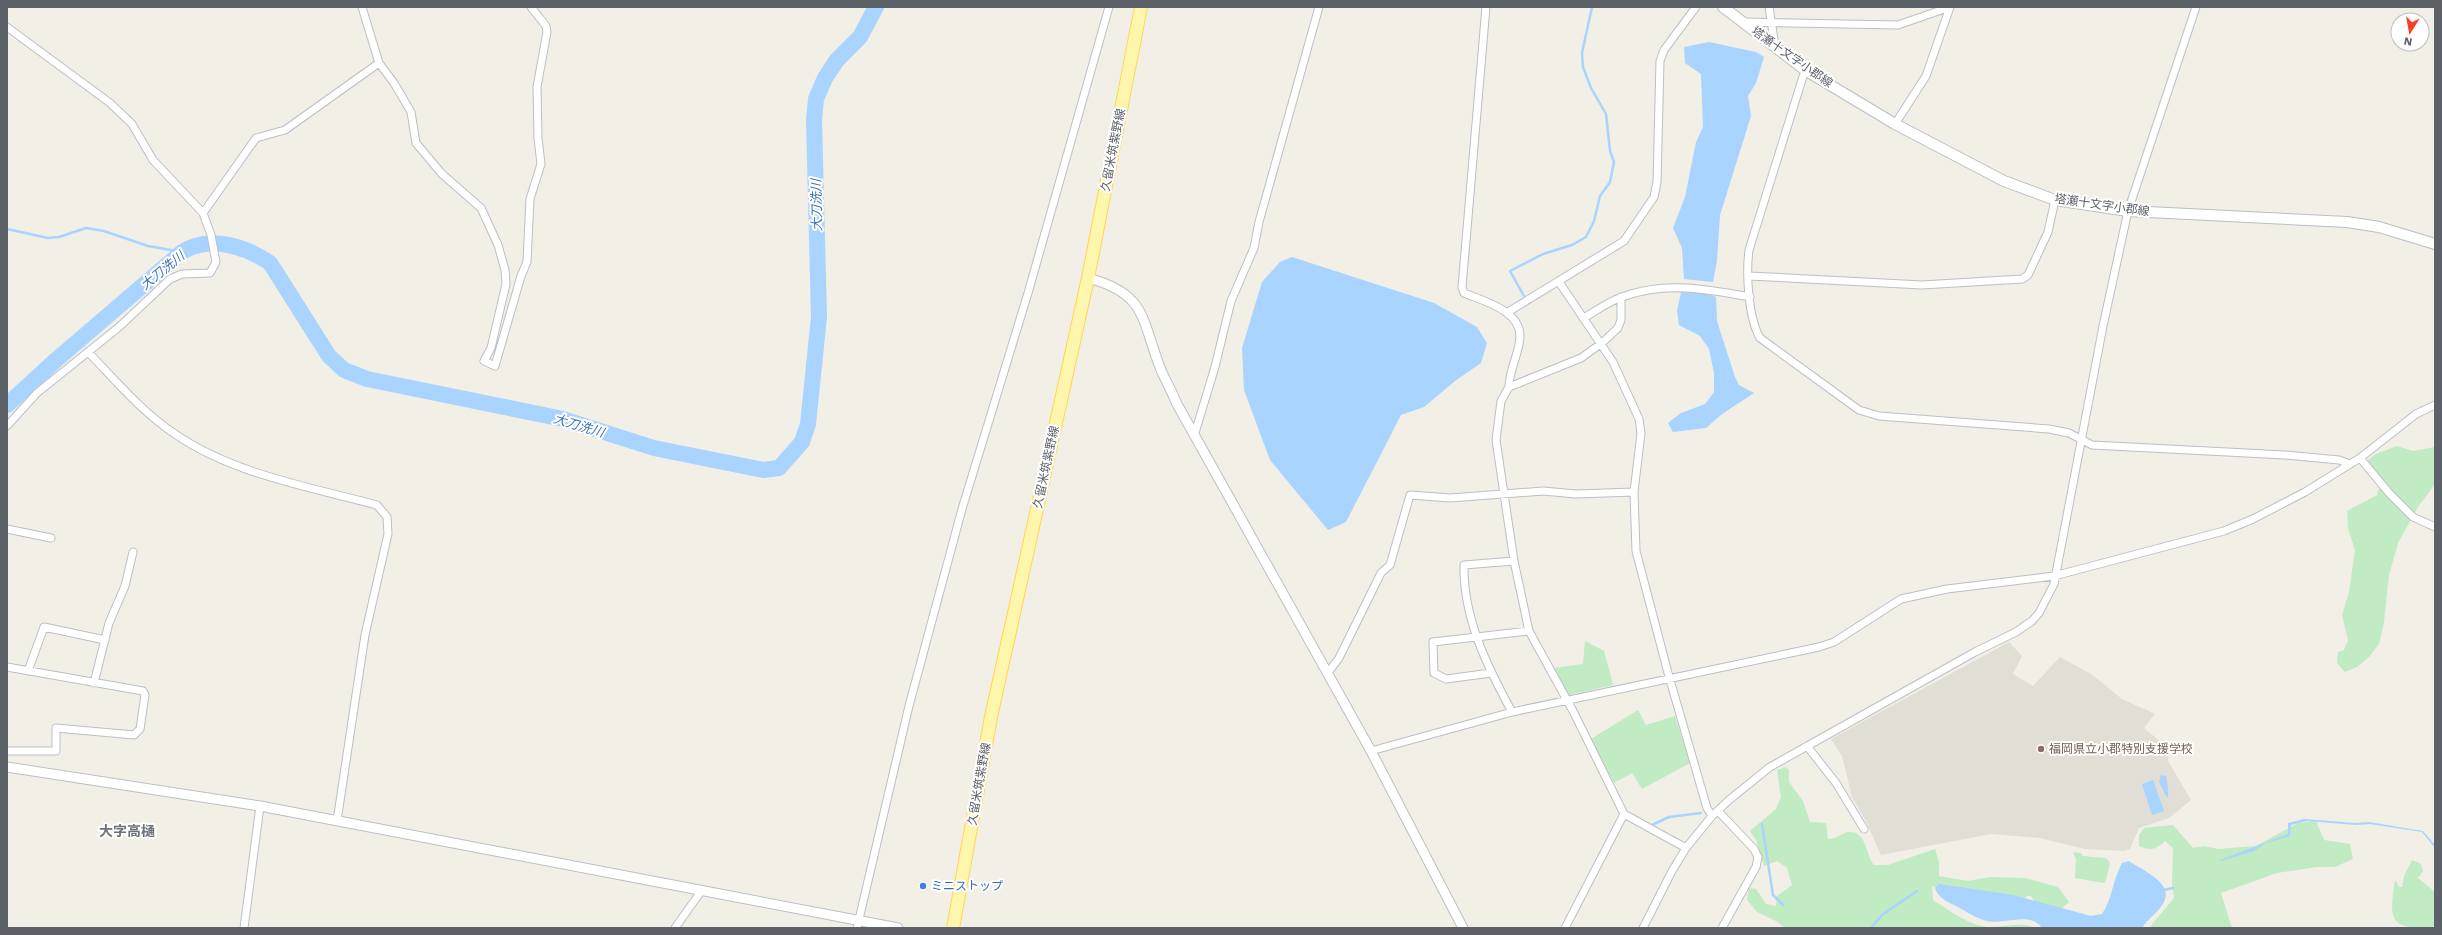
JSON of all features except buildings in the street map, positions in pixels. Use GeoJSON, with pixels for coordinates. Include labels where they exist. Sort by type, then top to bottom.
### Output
{"type":"FeatureCollection","features":[{"type":"Feature","properties":{"kind":"main road","name":"久留米筑紫野線"},"geometry":{"type":"LineString","coordinates":[[953,928],[991,717],[1088,278],[1141,7]]}},
{"type":"Feature","properties":{"kind":"main road","name":"塔瀬十文字小郡線"},"geometry":{"type":"LineString","coordinates":[[1723,7],[1806,70],[1895,124],[2004,181],[2055,200],[2128,211],[2347,222],[2379,227],[2435,244]]}},
{"type":"Feature","properties":{"kind":"street"},"geometry":{"type":"LineString","coordinates":[[362,7],[380,63],[408,105],[416,143],[442,174],[481,208],[498,245],[505,270],[506,284],[491,348],[484,361],[495,366],[521,276],[527,262],[530,199],[541,164],[536,97],[547,32],[546,26],[531,7]]}},
{"type":"Feature","properties":{"kind":"street"},"geometry":{"type":"LineString","coordinates":[[858,924],[909,706],[962,509],[1028,293],[1109,7]]}},
{"type":"Feature","properties":{"kind":"street"},"geometry":{"type":"LineString","coordinates":[[1194,436],[1215,367],[1231,301],[1254,248],[1259,222],[1319,7]]}},
{"type":"Feature","properties":{"kind":"street"},"geometry":{"type":"LineString","coordinates":[[1486,7],[1462,287],[1464,293],[1508,312],[1518,328],[1520,336],[1509,373],[1509,388],[1501,401],[1496,440],[1514,561],[1529,631],[1624,814],[1686,848]]}},
{"type":"Feature","properties":{"kind":"street"},"geometry":{"type":"LineString","coordinates":[[1508,312],[1624,241],[1654,197],[1658,166],[1658,74],[1660,61],[1664,50],[1696,7]]}},
{"type":"Feature","properties":{"kind":"street"},"geometry":{"type":"LineString","coordinates":[[1769,7],[1775,46]]}},
{"type":"Feature","properties":{"kind":"street"},"geometry":{"type":"LineString","coordinates":[[1743,22],[1898,25],[1950,7]]}},
{"type":"Feature","properties":{"kind":"street"},"geometry":{"type":"LineString","coordinates":[[1895,124],[1926,76],[1950,7]]}},
{"type":"Feature","properties":{"kind":"street"},"geometry":{"type":"LineString","coordinates":[[1643,928],[1672,871],[1686,848],[1715,813],[1770,767],[1975,652],[2016,632],[2032,621],[2039,613],[2054,584],[2054,576],[2082,442],[2103,326],[2128,211],[2196,7]]}},
{"type":"Feature","properties":{"kind":"street"},"geometry":{"type":"LineString","coordinates":[[7,26],[122,113],[132,124],[153,160],[202,214],[211,234],[216,262],[214,270],[206,275],[182,274],[170,279],[88,353],[37,393],[7,426]]}},
{"type":"Feature","properties":{"kind":"street"},"geometry":{"type":"LineString","coordinates":[[202,214],[256,138],[285,130],[380,63]]}},
{"type":"Feature","properties":{"kind":"street"},"geometry":{"type":"LineString","coordinates":[[1806,70],[1749,250],[1747,265],[1752,321],[1760,338],[1859,410],[1879,416],[2049,429],[2068,433],[2082,442],[2092,446],[2285,455],[2339,460],[2350,464]]}},
{"type":"Feature","properties":{"kind":"street"},"geometry":{"type":"LineString","coordinates":[[1749,276],[1922,285],[2022,279],[2028,275],[2048,232],[2055,200]]}},
{"type":"Feature","properties":{"kind":"street"},"geometry":{"type":"LineString","coordinates":[[1088,278],[1106,283],[1126,293],[1141,311],[1161,370],[1194,436],[1371,751],[1464,928]]}},
{"type":"Feature","properties":{"kind":"street"},"geometry":{"type":"LineString","coordinates":[[1559,282],[1602,343],[1626,389],[1639,419],[1641,434],[1634,492],[1636,552],[1707,808],[1715,813],[1754,849],[1758,857],[1756,867],[1722,928]]}},
{"type":"Feature","properties":{"kind":"street"},"geometry":{"type":"LineString","coordinates":[[1584,318],[1621,297],[1654,288],[1698,287],[1750,297]]}},
{"type":"Feature","properties":{"kind":"street"},"geometry":{"type":"LineString","coordinates":[[1509,388],[1581,358],[1602,343],[1618,328],[1621,320],[1621,297]]}},
{"type":"Feature","properties":{"kind":"street"},"geometry":{"type":"LineString","coordinates":[[88,353],[149,414],[176,435],[214,455],[258,472],[377,505],[387,517],[388,534],[365,634],[337,821]]}},
{"type":"Feature","properties":{"kind":"street"},"geometry":{"type":"LineString","coordinates":[[1371,751],[1512,712],[1834,642],[1901,599],[1947,589],[2054,576],[2224,531],[2253,519],[2305,492],[2360,458],[2416,414],[2435,404]]}},
{"type":"Feature","properties":{"kind":"street"},"geometry":{"type":"LineString","coordinates":[[2360,458],[2389,493],[2413,516],[2435,527]]}},
{"type":"Feature","properties":{"kind":"street"},"geometry":{"type":"LineString","coordinates":[[1327,674],[1339,658],[1381,573],[1390,564],[1410,495],[1450,498],[1543,491],[1576,494],[1634,492]]}},
{"type":"Feature","properties":{"kind":"street"},"geometry":{"type":"LineString","coordinates":[[7,529],[51,538]]}},
{"type":"Feature","properties":{"kind":"street"},"geometry":{"type":"LineString","coordinates":[[94,683],[109,623],[125,586],[133,552]]}},
{"type":"Feature","properties":{"kind":"street"},"geometry":{"type":"LineString","coordinates":[[1512,712],[1491,673],[1476,637],[1464,584],[1464,565],[1514,561]]}},
{"type":"Feature","properties":{"kind":"street"},"geometry":{"type":"LineString","coordinates":[[28,671],[44,627],[105,640]]}},
{"type":"Feature","properties":{"kind":"street"},"geometry":{"type":"LineString","coordinates":[[1491,673],[1446,678],[1434,673],[1433,642],[1529,631]]}},
{"type":"Feature","properties":{"kind":"street"},"geometry":{"type":"LineString","coordinates":[[7,667],[143,691],[145,695],[140,729],[134,735],[56,728],[56,751],[7,751]]}},
{"type":"Feature","properties":{"kind":"street"},"geometry":{"type":"LineString","coordinates":[[1807,746],[1836,783],[1864,829]]}},
{"type":"Feature","properties":{"kind":"street"},"geometry":{"type":"LineString","coordinates":[[7,767],[260,806],[702,890],[858,924],[898,928]]}},
{"type":"Feature","properties":{"kind":"street"},"geometry":{"type":"LineString","coordinates":[[244,928],[260,806]]}},
{"type":"Feature","properties":{"kind":"street"},"geometry":{"type":"LineString","coordinates":[[1565,928],[1624,814]]}},
{"type":"Feature","properties":{"kind":"street"},"geometry":{"type":"LineString","coordinates":[[675,928],[702,890]]}},
{"type":"Feature","properties":{"kind":"shaded area"},"geometry":{"type":"Polygon","coordinates":[[[2009,642],[2022,656],[2013,674],[2033,686],[2060,657],[2091,674],[2122,699],[2155,714],[2144,728],[2162,743],[2169,754],[2168,761],[2191,800],[2169,818],[2139,828],[2130,849],[2124,851],[2085,849],[2040,838],[1991,834],[1881,855],[1866,821],[1852,797],[1842,756],[1831,739],[2009,642]]]}},
{"type":"Feature","properties":{"kind":"green space"},"geometry":{"type":"Polygon","coordinates":[[[2397,446],[2413,451],[2435,447],[2435,484],[2418,507],[2398,543],[2389,575],[2384,622],[2379,644],[2369,657],[2357,667],[2345,672],[2337,663],[2338,652],[2344,650],[2348,640],[2342,615],[2349,592],[2355,550],[2348,528],[2347,511],[2377,495],[2381,479],[2367,461],[2376,454],[2397,446]]]}},
{"type":"Feature","properties":{"kind":"green space"},"geometry":{"type":"Polygon","coordinates":[[[1585,641],[1604,651],[1613,685],[1568,695],[1554,668],[1583,664],[1585,641]]]}},
{"type":"Feature","properties":{"kind":"green space"},"geometry":{"type":"Polygon","coordinates":[[[1638,710],[1646,725],[1675,716],[1690,763],[1642,789],[1632,773],[1614,783],[1591,739],[1638,710]]]}},
{"type":"Feature","properties":{"kind":"green space"},"geometry":{"type":"Polygon","coordinates":[[[1786,767],[1789,770],[1789,782],[1803,801],[1810,822],[1826,823],[1828,839],[1849,832],[1859,835],[1865,844],[1874,865],[1888,865],[1935,849],[1939,862],[1939,876],[1968,881],[1990,877],[2025,878],[2058,887],[2069,902],[2057,913],[2038,906],[2031,896],[2027,896],[2023,902],[1942,890],[1932,886],[1933,900],[1974,924],[1995,927],[2019,924],[2035,928],[1785,928],[1776,921],[1757,912],[1747,900],[1749,888],[1756,889],[1766,904],[1776,906],[1777,896],[1792,885],[1787,868],[1777,861],[1764,866],[1756,840],[1750,831],[1776,809],[1781,797],[1777,770],[1786,767]]]}},
{"type":"Feature","properties":{"kind":"green space"},"geometry":{"type":"Polygon","coordinates":[[[2316,821],[2324,840],[2350,844],[2353,859],[2335,867],[2317,867],[2277,873],[2221,893],[2232,928],[2149,928],[2174,898],[2172,882],[2173,848],[2165,841],[2153,849],[2146,849],[2139,846],[2139,835],[2144,828],[2173,825],[2193,848],[2204,846],[2218,849],[2256,846],[2298,823],[2316,821]]]}},
{"type":"Feature","properties":{"kind":"green space"},"geometry":{"type":"Polygon","coordinates":[[[2073,852],[2081,853],[2083,856],[2106,858],[2110,863],[2104,883],[2075,878],[2076,859],[2073,852]]]}},
{"type":"Feature","properties":{"kind":"green space"},"geometry":{"type":"Polygon","coordinates":[[[2412,860],[2421,864],[2423,871],[2418,878],[2435,892],[2435,928],[2409,927],[2401,924],[2393,915],[2392,906],[2395,880],[2399,887],[2402,887],[2404,876],[2412,860]]]}},
{"type":"Feature","properties":{"kind":"water"},"geometry":{"type":"Polygon","coordinates":[[[1709,42],[1756,52],[1764,57],[1756,83],[1748,96],[1751,116],[1720,215],[1717,261],[1713,282],[1684,279],[1682,248],[1673,228],[1685,197],[1696,142],[1703,127],[1701,74],[1685,63],[1684,47],[1709,42]]]}},
{"type":"Feature","properties":{"kind":"water"},"geometry":{"type":"Polygon","coordinates":[[[1292,257],[1434,303],[1477,327],[1487,343],[1481,363],[1455,381],[1424,407],[1401,415],[1346,522],[1328,530],[1270,460],[1244,390],[1242,348],[1262,282],[1280,262],[1292,257]]]}},
{"type":"Feature","properties":{"kind":"water"},"geometry":{"type":"Polygon","coordinates":[[[1681,292],[1709,294],[1716,297],[1717,321],[1735,377],[1739,385],[1754,393],[1722,414],[1706,428],[1673,432],[1668,423],[1681,413],[1705,404],[1714,392],[1714,373],[1709,349],[1700,336],[1679,325],[1677,311],[1681,292]]]}},
{"type":"Feature","properties":{"kind":"water"},"geometry":{"type":"Polygon","coordinates":[[[2161,775],[2166,776],[2168,790],[2167,798],[2159,782],[2161,775]]]}},
{"type":"Feature","properties":{"kind":"water"},"geometry":{"type":"Polygon","coordinates":[[[2153,780],[2164,811],[2152,815],[2142,784],[2153,780]]]}},
{"type":"Feature","properties":{"kind":"water"},"geometry":{"type":"Polygon","coordinates":[[[2304,819],[2355,823],[2369,822],[2423,831],[2435,845],[2435,848],[2422,832],[2370,824],[2356,825],[2307,821],[2291,825],[2290,836],[2266,843],[2254,851],[2221,861],[2220,860],[2288,834],[2288,823],[2304,819]]]}},
{"type":"Feature","properties":{"kind":"water"},"geometry":{"type":"Polygon","coordinates":[[[2129,861],[2155,877],[2164,888],[2166,895],[2162,906],[2142,928],[2042,928],[2031,920],[2024,919],[1994,922],[1987,921],[1947,901],[1938,894],[1935,888],[1939,884],[2013,895],[2091,916],[2102,914],[2108,902],[2116,876],[2122,863],[2129,861]]]}},
{"type":"Feature","properties":{"kind":"waterway","name":"大刀洗川"},"geometry":{"type":"LineString","coordinates":[[7,405],[56,360],[182,252],[204,244],[215,244],[227,245],[250,252],[270,263],[329,356],[344,370],[367,379],[563,419],[654,448],[763,470],[779,468],[802,442],[808,424],[819,317],[814,120],[816,99],[825,78],[837,60],[860,37],[876,7]]}},
{"type":"Feature","properties":{"kind":"waterway"},"geometry":{"type":"LineString","coordinates":[[1524,296],[1510,271],[1543,254],[1572,245],[1586,237],[1594,221],[1600,196],[1610,182],[1614,162],[1610,151],[1606,114],[1591,88],[1583,67],[1582,53],[1592,7]]}},
{"type":"Feature","properties":{"kind":"waterway"},"geometry":{"type":"LineString","coordinates":[[7,229],[48,238],[59,237],[86,228],[104,231],[148,246],[182,252]]}},
{"type":"Feature","properties":{"kind":"waterway"},"geometry":{"type":"LineString","coordinates":[[1652,825],[1669,817],[1701,813]]}},
{"type":"Feature","properties":{"kind":"waterway"},"geometry":{"type":"LineString","coordinates":[[1762,824],[1773,895],[1783,905]]}},
{"type":"Feature","properties":{"kind":"waterway"},"geometry":{"type":"LineString","coordinates":[[2164,890],[2173,888]]}},
{"type":"Feature","properties":{"kind":"waterway"},"geometry":{"type":"LineString","coordinates":[[1871,928],[1882,915],[1917,891]]}},
{"type":"Feature","properties":{"kind":"place","name":"福岡県立小郡特別支援学校"},"geometry":{"type":"Point","coordinates":[2041,749]}},
{"type":"Feature","properties":{"kind":"place","name":"ミニストップ"},"geometry":{"type":"Point","coordinates":[923,886]}},
{"type":"Feature","properties":{"kind":"district","name":"大字高樋"},"geometry":{"type":"Point","coordinates":[127,831]}}]}
